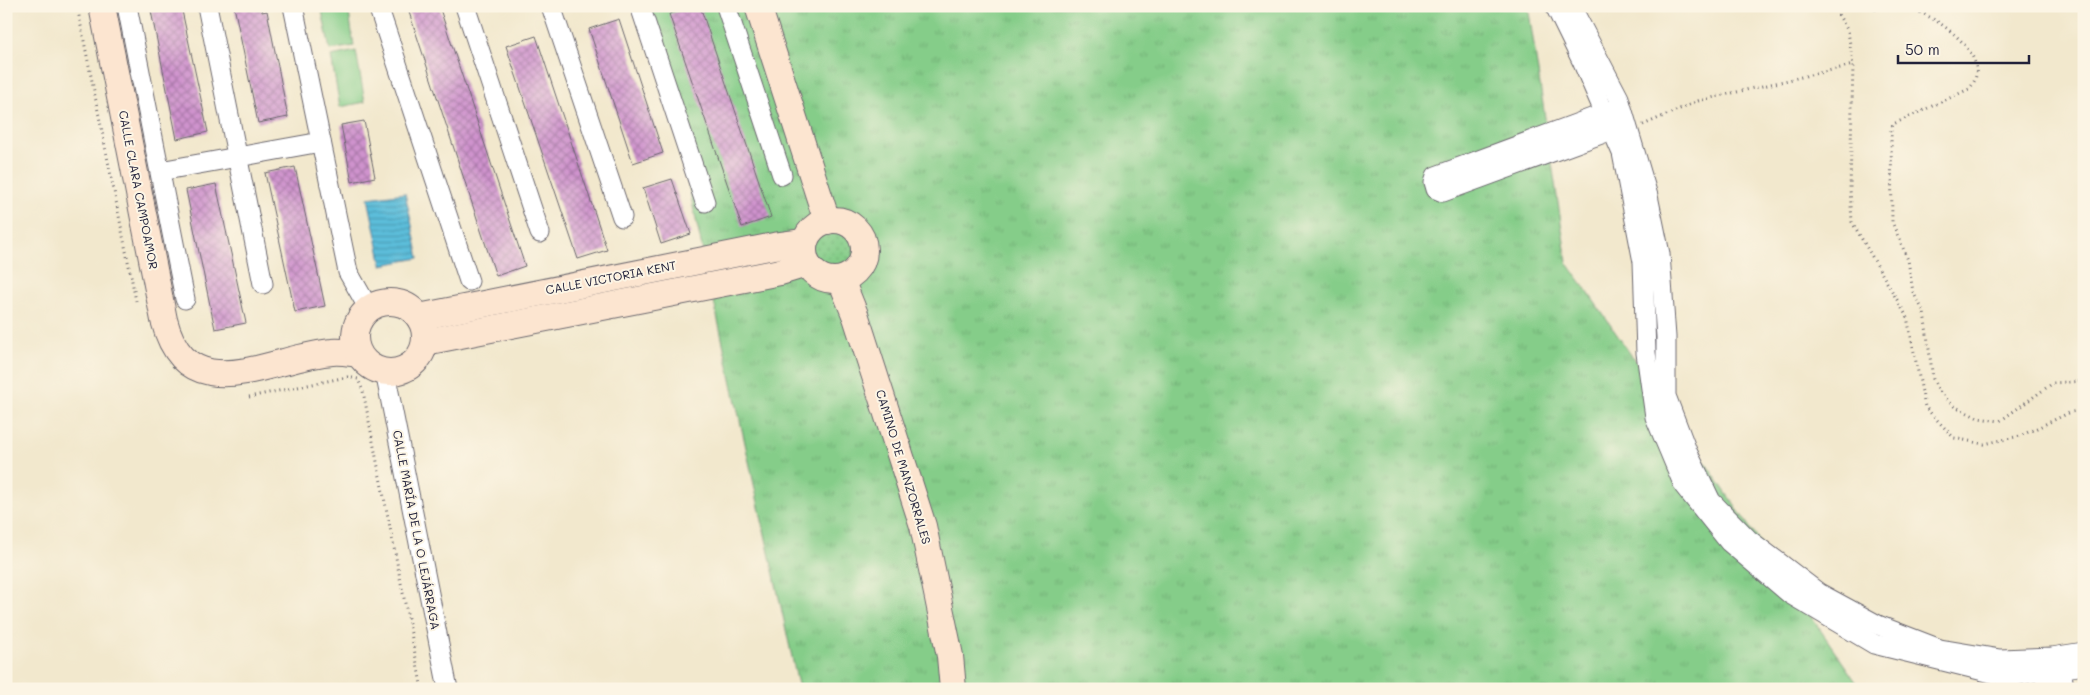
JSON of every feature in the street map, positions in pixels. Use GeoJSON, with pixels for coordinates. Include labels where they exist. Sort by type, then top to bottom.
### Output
{"type":"FeatureCollection","features":[{"type":"Feature","properties":{"kind":"street","name":"CALLE CLARA CAMPOAMOR"},"geometry":{"type":"LineString","coordinates":[[102,6],[164,320],[168,337],[177,352],[192,366],[215,374],[246,372],[332,352],[357,343]]}},
{"type":"Feature","properties":{"kind":"street"},"geometry":{"type":"LineString","coordinates":[[127,6],[186,299]]}},
{"type":"Feature","properties":{"kind":"street"},"geometry":{"type":"LineString","coordinates":[[207,6],[263,284]]}},
{"type":"Feature","properties":{"kind":"street"},"geometry":{"type":"LineString","coordinates":[[293,6],[348,272],[369,309]]}},
{"type":"Feature","properties":{"kind":"street"},"geometry":{"type":"LineString","coordinates":[[378,6],[469,281]]}},
{"type":"Feature","properties":{"kind":"street"},"geometry":{"type":"LineString","coordinates":[[464,6],[540,233]]}},
{"type":"Feature","properties":{"kind":"street"},"geometry":{"type":"LineString","coordinates":[[551,6],[622,217]]}},
{"type":"Feature","properties":{"kind":"street"},"geometry":{"type":"LineString","coordinates":[[640,6],[705,202]]}},
{"type":"Feature","properties":{"kind":"street"},"geometry":{"type":"LineString","coordinates":[[726,6],[782,176]]}},
{"type":"Feature","properties":{"kind":"street"},"geometry":{"type":"LineString","coordinates":[[758,6],[827,221]]}},
{"type":"Feature","properties":{"kind":"street"},"geometry":{"type":"LineString","coordinates":[[1554,6],[1582,61],[1619,121],[1648,196],[1660,254],[1666,337],[1666,396],[1687,451],[1711,500],[1748,539],[1819,593],[1878,625],[1940,649],[2052,668],[2084,666]]}},
{"type":"Feature","properties":{"kind":"street"},"geometry":{"type":"LineString","coordinates":[[1571,6],[1619,98],[1619,121]]}},
{"type":"Feature","properties":{"kind":"street"},"geometry":{"type":"LineString","coordinates":[[1619,121],[1443,192],[1436,189],[1434,182],[1436,176],[1619,121]]}},
{"type":"Feature","properties":{"kind":"street"},"geometry":{"type":"LineString","coordinates":[[160,171],[321,142]]}},
{"type":"Feature","properties":{"kind":"street"},"geometry":{"type":"LineString","coordinates":[[425,342],[780,272],[805,253],[813,228],[827,221],[842,222],[856,229],[864,248],[858,268],[851,276],[831,281],[821,278],[812,272],[805,253]]}},
{"type":"Feature","properties":{"kind":"street","name":"CALLE VICTORIA KENT"},"geometry":{"type":"LineString","coordinates":[[418,316],[774,246],[805,253]]}},
{"type":"Feature","properties":{"kind":"street","name":"CAMINO DE MANZORRALES"},"geometry":{"type":"LineString","coordinates":[[841,280],[923,526],[950,656],[954,689]]}},
{"type":"Feature","properties":{"kind":"street"},"geometry":{"type":"LineString","coordinates":[[390,302],[406,306],[418,316],[423,324],[425,342],[419,357],[406,368],[396,372],[384,372],[374,369],[357,343],[362,316],[369,309],[390,302]]}},
{"type":"Feature","properties":{"kind":"street","name":"CALLE MARÍA DE LA O LEJÁRRAGA"},"geometry":{"type":"LineString","coordinates":[[384,372],[448,689]]}},
{"type":"Feature","properties":{"kind":"street"},"geometry":{"type":"LineString","coordinates":[[2052,668],[2084,652]]}},
{"type":"Feature","properties":{"kind":"street"},"geometry":{"type":"LineString","coordinates":[[2052,668],[2064,689]]}},
{"type":"Feature","properties":{"kind":"path"},"geometry":{"type":"LineString","coordinates":[[77,6],[136,301]]}},
{"type":"Feature","properties":{"kind":"path"},"geometry":{"type":"LineString","coordinates":[[1833,6],[1848,31],[1852,65],[1850,189],[1852,222],[1907,317],[1925,407],[1954,438],[1984,444],[2020,436],[2072,412],[2084,410]]}},
{"type":"Feature","properties":{"kind":"path"},"geometry":{"type":"LineString","coordinates":[[1871,6],[1876,9],[1901,6],[1913,8],[1929,15],[1962,41],[1970,51],[1977,73],[1973,84],[1968,89],[1893,124],[1890,131],[1892,222],[1908,260],[1914,292],[1924,312],[1933,379],[1940,391],[1954,406],[1978,418],[2000,421],[2053,383],[2084,381]]}},
{"type":"Feature","properties":{"kind":"path"},"geometry":{"type":"LineString","coordinates":[[1619,121],[1852,65]]}},
{"type":"Feature","properties":{"kind":"path"},"geometry":{"type":"LineString","coordinates":[[249,397],[347,377],[358,379],[363,391],[422,689]]}},
{"type":"Feature","properties":{"kind":"green space"},"geometry":{"type":"Polygon","coordinates":[[[321,6],[348,6],[354,46],[330,50],[321,6]]]}},
{"type":"Feature","properties":{"kind":"green space"},"geometry":{"type":"Polygon","coordinates":[[[649,6],[1528,6],[1567,262],[1861,689],[799,689],[649,6]]]}},
{"type":"Feature","properties":{"kind":"green space"},"geometry":{"type":"Polygon","coordinates":[[[356,51],[365,102],[340,107],[331,56],[356,51]]]}},
{"type":"Feature","properties":{"kind":"green space"},"geometry":{"type":"Polygon","coordinates":[[[833,229],[848,235],[854,250],[848,265],[833,271],[818,265],[812,250],[818,235],[833,229]]]}},
{"type":"Feature","properties":{"kind":"water"},"geometry":{"type":"Polygon","coordinates":[[[405,193],[419,258],[382,265],[368,198],[405,193]]]}},
{"type":"Feature","properties":{"kind":"building"},"geometry":{"type":"Polygon","coordinates":[[[150,6],[181,6],[208,132],[177,139],[150,6]]]}},
{"type":"Feature","properties":{"kind":"building"},"geometry":{"type":"Polygon","coordinates":[[[234,6],[261,6],[262,12],[267,11],[288,117],[258,123],[234,6]]]}},
{"type":"Feature","properties":{"kind":"building"},"geometry":{"type":"Polygon","coordinates":[[[407,6],[439,6],[525,266],[496,276],[407,6]]]}},
{"type":"Feature","properties":{"kind":"building"},"geometry":{"type":"Polygon","coordinates":[[[692,6],[700,6],[771,217],[742,227],[669,14],[692,6]]]}},
{"type":"Feature","properties":{"kind":"building"},"geometry":{"type":"Polygon","coordinates":[[[619,19],[663,153],[633,163],[589,29],[619,19]]]}},
{"type":"Feature","properties":{"kind":"building"},"geometry":{"type":"Polygon","coordinates":[[[536,36],[607,250],[578,259],[506,46],[536,36]]]}},
{"type":"Feature","properties":{"kind":"building"},"geometry":{"type":"Polygon","coordinates":[[[364,121],[375,177],[352,182],[341,125],[364,121]]]}},
{"type":"Feature","properties":{"kind":"building"},"geometry":{"type":"Polygon","coordinates":[[[295,167],[325,306],[295,312],[265,173],[295,167]]]}},
{"type":"Feature","properties":{"kind":"building"},"geometry":{"type":"Polygon","coordinates":[[[672,179],[691,234],[661,244],[643,188],[672,179]]]}},
{"type":"Feature","properties":{"kind":"building"},"geometry":{"type":"Polygon","coordinates":[[[216,184],[246,323],[215,329],[186,190],[216,184]]]}}]}
